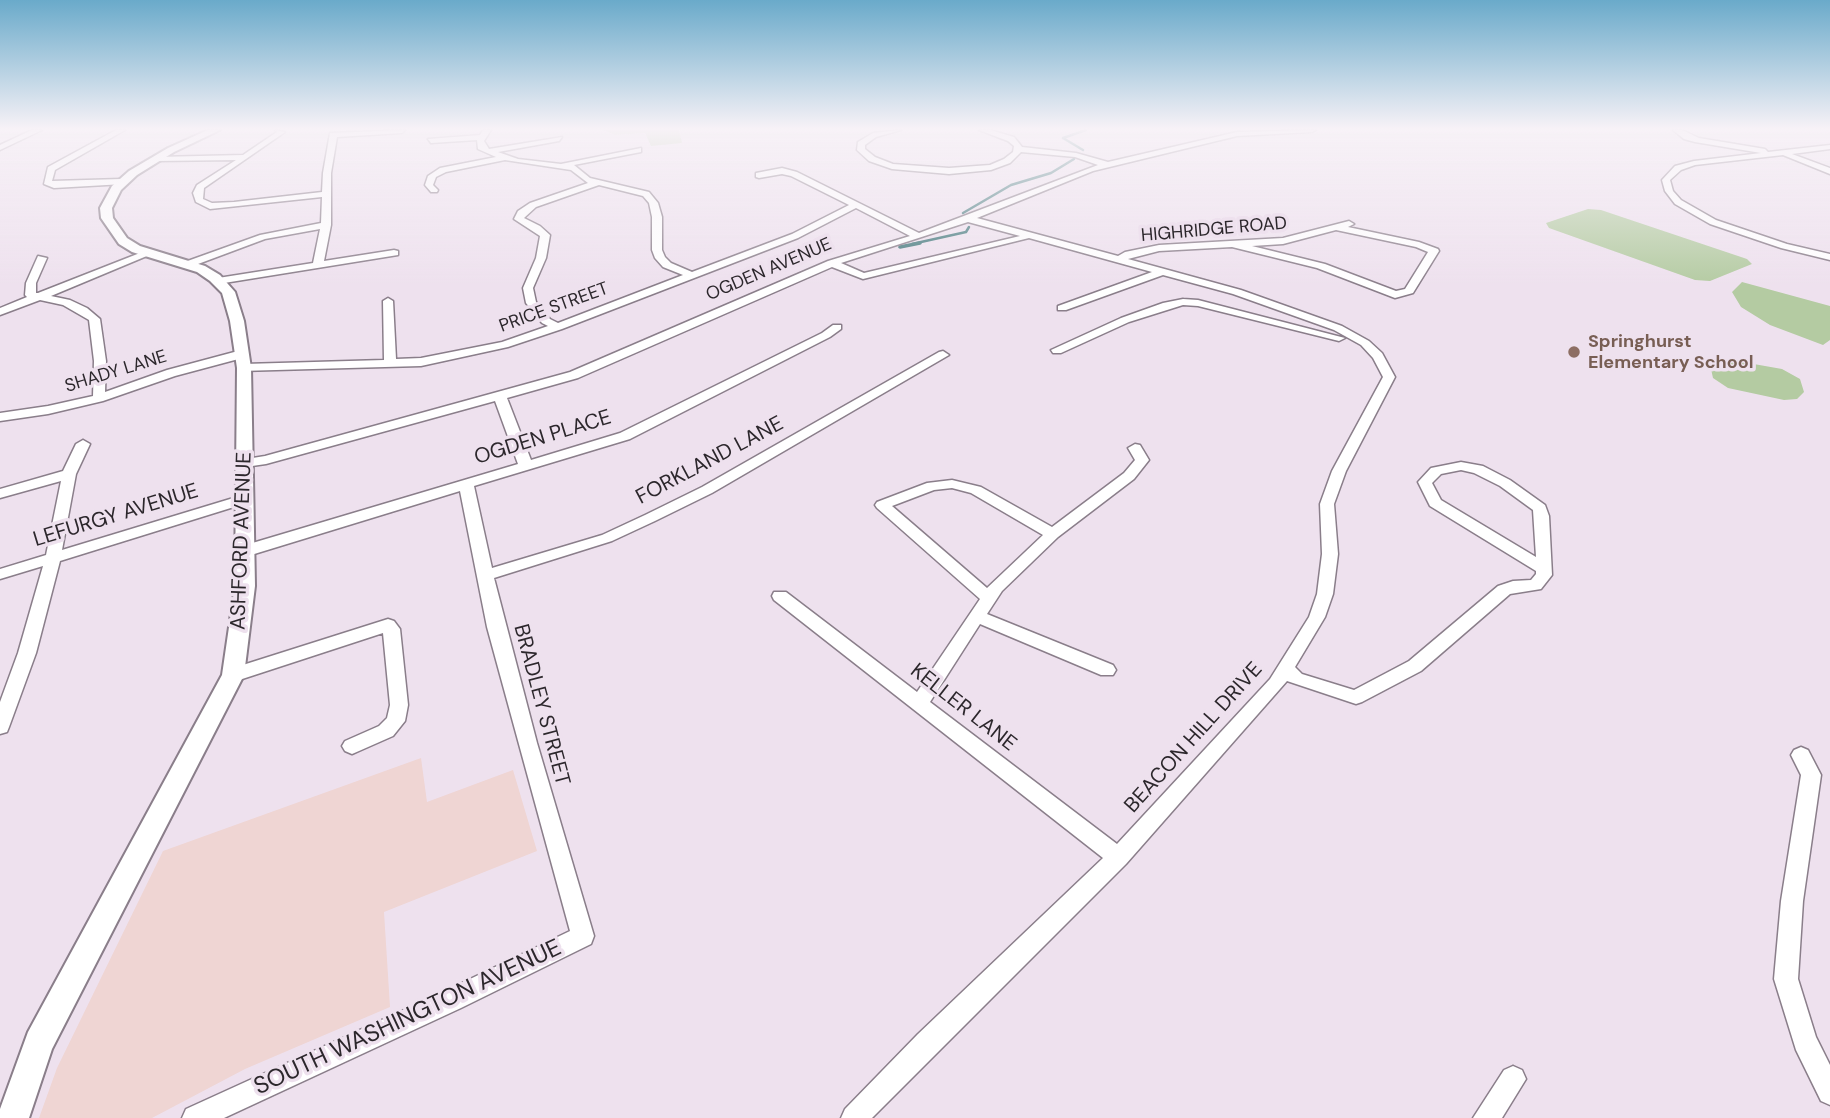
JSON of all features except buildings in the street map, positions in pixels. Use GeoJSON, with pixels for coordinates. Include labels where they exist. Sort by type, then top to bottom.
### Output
{"type":"FeatureCollection","features":[{"type":"Feature","properties":{"kind":"main road"},"geometry":{"type":"LineString","coordinates":[[121,182],[106,208],[107,218],[123,241],[149,253],[201,269],[218,281]]}},
{"type":"Feature","properties":{"kind":"main road","name":"ASHFORD AVENUE"},"geometry":{"type":"LineString","coordinates":[[13,1118],[39,1043],[233,675],[242,621],[245,551],[243,361],[237,321],[228,292],[218,281]]}},
{"type":"Feature","properties":{"kind":"street"},"geometry":{"type":"LineString","coordinates":[[47,182],[54,185],[117,182]]}},
{"type":"Feature","properties":{"kind":"street"},"geometry":{"type":"LineString","coordinates":[[208,182],[197,193],[199,200],[210,206],[327,194]]}},
{"type":"Feature","properties":{"kind":"street"},"geometry":{"type":"LineString","coordinates":[[318,265],[326,225],[327,182]]}},
{"type":"Feature","properties":{"kind":"street"},"geometry":{"type":"LineString","coordinates":[[430,182],[429,185],[434,190]]}},
{"type":"Feature","properties":{"kind":"street"},"geometry":{"type":"LineString","coordinates":[[811,182],[918,236]]}},
{"type":"Feature","properties":{"kind":"street","name":"OGDEN AVENUE"},"geometry":{"type":"LineString","coordinates":[[245,463],[266,460],[500,397],[591,369],[832,263],[969,219],[1060,182]]}},
{"type":"Feature","properties":{"kind":"street"},"geometry":{"type":"LineString","coordinates":[[1667,182],[1669,191],[1678,202],[1713,222],[1784,246],[1830,257]]}},
{"type":"Feature","properties":{"kind":"street"},"geometry":{"type":"LineString","coordinates":[[558,327],[546,321],[531,303],[528,288],[541,258],[545,235],[519,219],[533,205],[550,197],[596,183],[646,194],[653,203],[657,217],[657,250],[660,258],[667,265],[692,275]]}},
{"type":"Feature","properties":{"kind":"street","name":"PRICE STREET"},"geometry":{"type":"LineString","coordinates":[[243,361],[296,365],[390,364],[421,362],[477,351],[558,327],[795,236],[857,204]]}},
{"type":"Feature","properties":{"kind":"street","name":"BEACON HILL DRIVE"},"geometry":{"type":"LineString","coordinates":[[854,1118],[1118,857],[1268,693],[1286,669],[1317,617],[1325,594],[1330,554],[1327,504],[1339,471],[1389,377],[1378,356],[1365,343],[1338,328],[1244,294],[969,219]]}},
{"type":"Feature","properties":{"kind":"street","name":"HIGHRIDGE ROAD"},"geometry":{"type":"LineString","coordinates":[[1121,260],[1129,254],[1159,248],[1283,241],[1350,223]]}},
{"type":"Feature","properties":{"kind":"street"},"geometry":{"type":"LineString","coordinates":[[186,265],[263,237],[326,225]]}},
{"type":"Feature","properties":{"kind":"street"},"geometry":{"type":"LineString","coordinates":[[1234,244],[1321,266],[1395,295],[1409,291],[1434,251],[1409,242],[1339,228]]}},
{"type":"Feature","properties":{"kind":"street"},"geometry":{"type":"LineString","coordinates":[[832,263],[863,276],[1022,239],[1028,235]]}},
{"type":"Feature","properties":{"kind":"street"},"geometry":{"type":"LineString","coordinates":[[0,312],[149,253]]}},
{"type":"Feature","properties":{"kind":"street"},"geometry":{"type":"LineString","coordinates":[[218,281],[394,253]]}},
{"type":"Feature","properties":{"kind":"street"},"geometry":{"type":"LineString","coordinates":[[42,258],[29,292],[35,298],[66,302],[94,319],[100,361],[99,398]]}},
{"type":"Feature","properties":{"kind":"street"},"geometry":{"type":"LineString","coordinates":[[1062,308],[1164,271]]}},
{"type":"Feature","properties":{"kind":"street"},"geometry":{"type":"LineString","coordinates":[[388,301],[390,364]]}},
{"type":"Feature","properties":{"kind":"street"},"geometry":{"type":"LineString","coordinates":[[1057,350],[1125,320],[1183,302],[1198,303],[1365,343]]}},
{"type":"Feature","properties":{"kind":"street","name":"OGDEN PLACE"},"geometry":{"type":"LineString","coordinates":[[245,551],[625,436],[837,327]]}},
{"type":"Feature","properties":{"kind":"street","name":"FORKLAND LANE"},"geometry":{"type":"LineString","coordinates":[[484,576],[607,538],[650,518],[707,490],[943,355]]}},
{"type":"Feature","properties":{"kind":"street","name":"SHADY LANE"},"geometry":{"type":"LineString","coordinates":[[0,417],[48,410],[99,398],[181,370],[243,361]]}},
{"type":"Feature","properties":{"kind":"street"},"geometry":{"type":"LineString","coordinates":[[500,397],[526,467]]}},
{"type":"Feature","properties":{"kind":"street"},"geometry":{"type":"LineString","coordinates":[[0,727],[21,675],[53,557],[69,474],[83,444]]}},
{"type":"Feature","properties":{"kind":"street"},"geometry":{"type":"LineString","coordinates":[[919,703],[996,587],[1053,534],[1129,476],[1142,460],[1135,448]]}},
{"type":"Feature","properties":{"kind":"street"},"geometry":{"type":"LineString","coordinates":[[1286,669],[1296,679],[1356,697],[1415,666],[1504,590],[1513,586],[1535,585],[1544,575],[1544,569],[1540,508],[1505,483],[1478,469],[1461,466],[1429,475],[1425,482],[1435,503],[1544,569]]}},
{"type":"Feature","properties":{"kind":"street"},"geometry":{"type":"LineString","coordinates":[[0,494],[69,474]]}},
{"type":"Feature","properties":{"kind":"street","name":"BRADLEY STREET"},"geometry":{"type":"LineString","coordinates":[[466,484],[484,576],[527,743],[583,936]]}},
{"type":"Feature","properties":{"kind":"street"},"geometry":{"type":"LineString","coordinates":[[990,599],[882,505],[932,486],[952,484],[976,490],[1053,534]]}},
{"type":"Feature","properties":{"kind":"street","name":"LEFURGY AVENUE"},"geometry":{"type":"LineString","coordinates":[[0,574],[245,499]]}},
{"type":"Feature","properties":{"kind":"street","name":"KELLER LANE"},"geometry":{"type":"LineString","coordinates":[[780,596],[1118,857]]}},
{"type":"Feature","properties":{"kind":"street"},"geometry":{"type":"LineString","coordinates":[[976,616],[1107,670]]}},
{"type":"Feature","properties":{"kind":"street"},"geometry":{"type":"LineString","coordinates":[[233,675],[388,625],[391,629],[399,705],[396,721],[386,731],[352,746]]}},
{"type":"Feature","properties":{"kind":"street"},"geometry":{"type":"LineString","coordinates":[[1801,755],[1811,775],[1792,901],[1786,979],[1805,1041],[1830,1092]]}},
{"type":"Feature","properties":{"kind":"street","name":"SOUTH WASHINGTON AVENUE"},"geometry":{"type":"LineString","coordinates":[[195,1118],[452,1000],[583,936]]}},
{"type":"Feature","properties":{"kind":"street"},"geometry":{"type":"LineString","coordinates":[[1486,1118],[1513,1079]]}},
{"type":"Feature","properties":{"kind":"shaded area"},"geometry":{"type":"Polygon","coordinates":[[[421,758],[427,802],[513,770],[537,851],[384,912],[390,1007],[245,1069],[152,1118],[39,1118],[57,1068],[163,851],[421,758]]]}},
{"type":"Feature","properties":{"kind":"green space"},"geometry":{"type":"Polygon","coordinates":[[[1588,209],[1601,210],[1747,259],[1752,264],[1710,281],[1695,280],[1549,228],[1546,223],[1588,209]]]}},
{"type":"Feature","properties":{"kind":"green space"},"geometry":{"type":"Polygon","coordinates":[[[1742,282],[1830,306],[1830,340],[1823,345],[1770,325],[1741,307],[1732,292],[1742,282]]]}},
{"type":"Feature","properties":{"kind":"green space"},"geometry":{"type":"Polygon","coordinates":[[[1714,357],[1782,369],[1800,379],[1804,392],[1797,399],[1784,400],[1728,388],[1713,378],[1709,360],[1714,357]]]}},
{"type":"Feature","properties":{"kind":"waterway"},"geometry":{"type":"LineString","coordinates":[[963,213],[1020,182]]}},
{"type":"Feature","properties":{"kind":"waterway"},"geometry":{"type":"LineString","coordinates":[[912,244],[966,232],[969,227]]}},
{"type":"Feature","properties":{"kind":"waterway"},"geometry":{"type":"LineString","coordinates":[[900,247],[920,243]]}},
{"type":"Feature","properties":{"kind":"place","name":"Springhurst Elementary School"},"geometry":{"type":"Point","coordinates":[1574,352]}}]}
